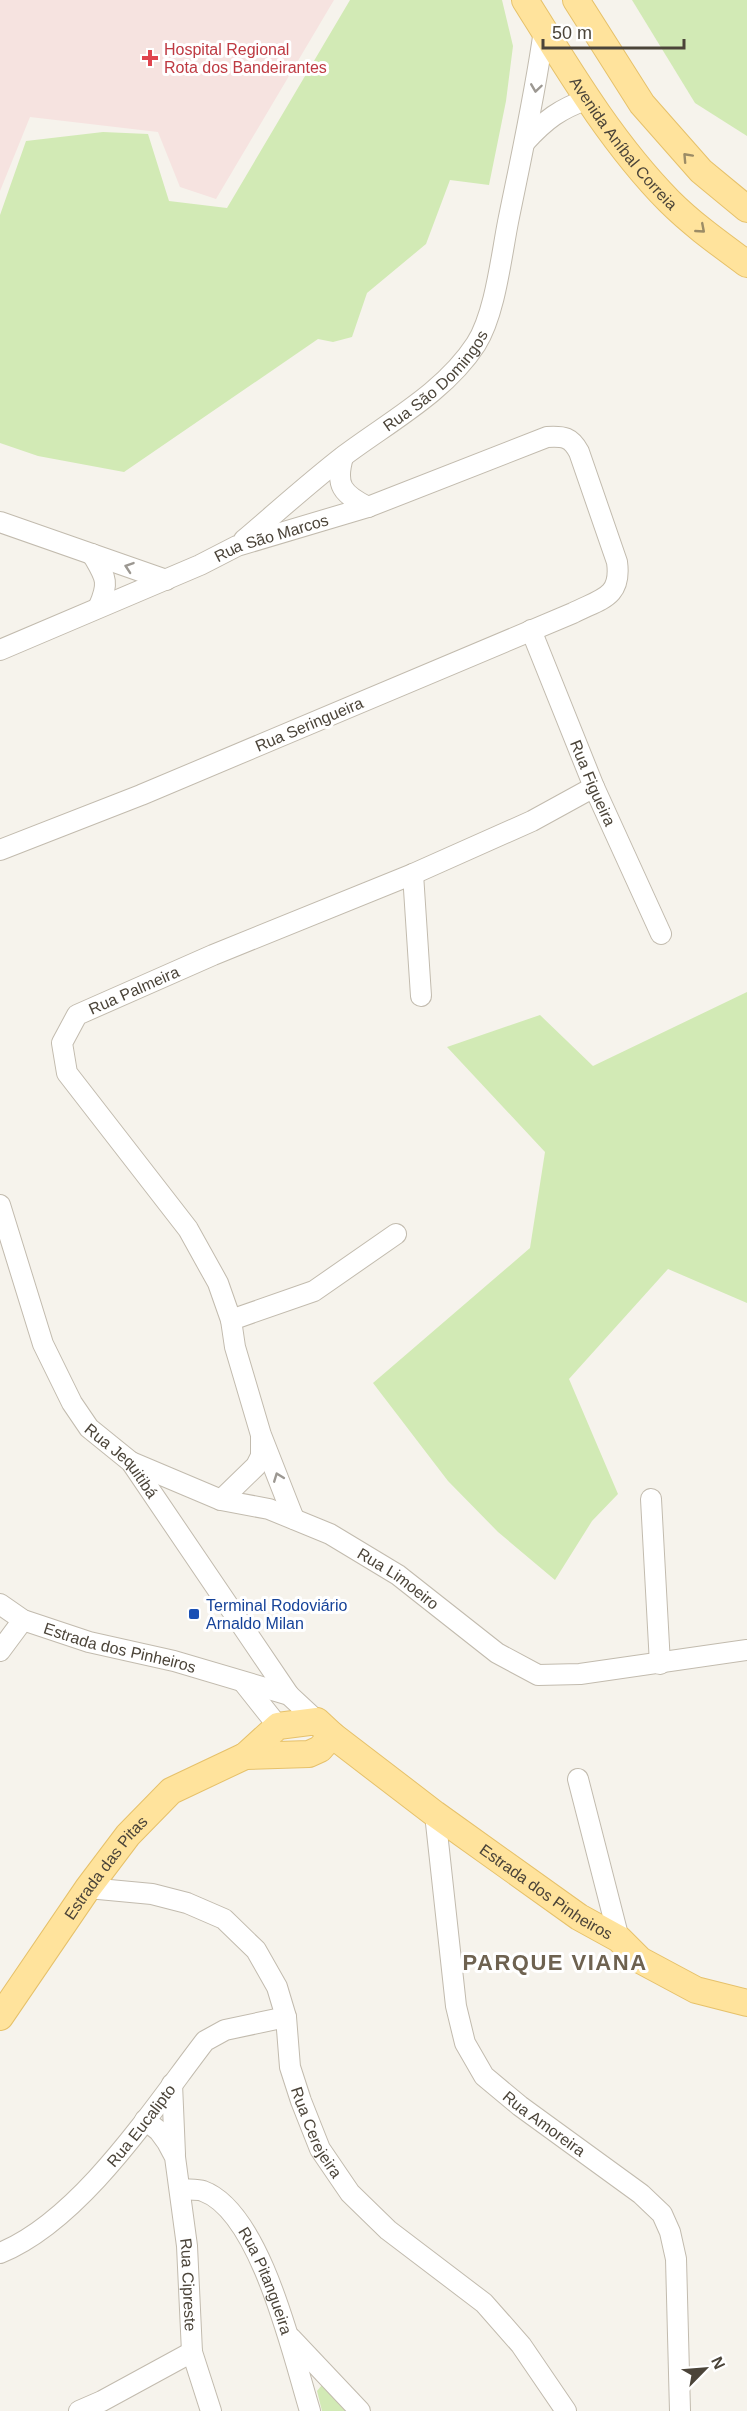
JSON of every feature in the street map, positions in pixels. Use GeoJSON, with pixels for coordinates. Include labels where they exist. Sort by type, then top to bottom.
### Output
{"type":"FeatureCollection","features":[{"type":"Feature","properties":{"kind":"main road","name":"Avenida Aníbal Correia"},"geometry":{"type":"LineString","coordinates":[[525,0],[588,99],[642,170],[669,201],[706,234],[747,264]]}},
{"type":"Feature","properties":{"kind":"main road"},"geometry":{"type":"LineString","coordinates":[[576,0],[642,104],[701,171],[747,209]]}},
{"type":"Feature","properties":{"kind":"main road"},"geometry":{"type":"LineString","coordinates":[[278,1726],[325,1728],[320,1749],[309,1754]]}},
{"type":"Feature","properties":{"kind":"main road"},"geometry":{"type":"LineString","coordinates":[[278,1726],[309,1754],[360,1756]]}},
{"type":"Feature","properties":{"kind":"main road","name":"Estrada das Pitas"},"geometry":{"type":"LineString","coordinates":[[0,2017],[88,1888],[128,1835],[171,1791],[245,1756],[278,1726]]}},
{"type":"Feature","properties":{"kind":"main road","name":"Estrada dos Pinheiros"},"geometry":{"type":"LineString","coordinates":[[325,1728],[435,1814],[579,1917],[619,1939],[640,1960],[696,1990],[747,2003]]}},
{"type":"Feature","properties":{"kind":"main road","name":"Estrada das Pitas"},"geometry":{"type":"LineString","coordinates":[[245,1756],[309,1754]]}},
{"type":"Feature","properties":{"kind":"street","name":"Rua São Domingos"},"geometry":{"type":"LineString","coordinates":[[237,546],[343,457],[431,392],[461,363],[476,344],[486,323],[535,97],[544,30]]}},
{"type":"Feature","properties":{"kind":"street"},"geometry":{"type":"LineString","coordinates":[[524,144],[551,116],[566,107],[588,99]]}},
{"type":"Feature","properties":{"kind":"street","name":"Rua São Marcos"},"geometry":{"type":"LineString","coordinates":[[0,650],[99,606],[166,580],[237,546],[368,507],[547,437],[568,438],[574,441],[579,452],[617,562],[619,576],[614,589]]}},
{"type":"Feature","properties":{"kind":"street"},"geometry":{"type":"LineString","coordinates":[[343,457],[338,473],[340,483],[344,491],[354,500],[368,507]]}},
{"type":"Feature","properties":{"kind":"street"},"geometry":{"type":"LineString","coordinates":[[0,522],[166,580]]}},
{"type":"Feature","properties":{"kind":"street"},"geometry":{"type":"LineString","coordinates":[[92,554],[107,580],[106,591],[99,606]]}},
{"type":"Feature","properties":{"kind":"street","name":"Rua Seringueira"},"geometry":{"type":"LineString","coordinates":[[0,850],[141,795],[573,613],[608,595],[614,589]]}},
{"type":"Feature","properties":{"kind":"street","name":"Rua Figueira"},"geometry":{"type":"LineString","coordinates":[[531,630],[594,787],[661,934]]}},
{"type":"Feature","properties":{"kind":"street","name":"Rua Palmeira"},"geometry":{"type":"LineString","coordinates":[[294,1519],[261,1435],[235,1347],[231,1320],[218,1283],[188,1229],[67,1073],[62,1043],[77,1015],[203,960],[413,874],[532,821],[594,787]]}},
{"type":"Feature","properties":{"kind":"street"},"geometry":{"type":"LineString","coordinates":[[413,874],[421,996]]}},
{"type":"Feature","properties":{"kind":"street","name":"Rua Jequitibá"},"geometry":{"type":"LineString","coordinates":[[0,1205],[43,1344],[72,1403],[89,1428],[131,1462],[289,1695]]}},
{"type":"Feature","properties":{"kind":"street"},"geometry":{"type":"LineString","coordinates":[[231,1320],[314,1291],[396,1234]]}},
{"type":"Feature","properties":{"kind":"street","name":"Rua Palmeira"},"geometry":{"type":"LineString","coordinates":[[221,1500],[256,1466],[261,1456],[261,1435]]}},
{"type":"Feature","properties":{"kind":"street","name":"Rua Limoeiro"},"geometry":{"type":"LineString","coordinates":[[131,1462],[221,1500],[269,1509],[330,1534],[398,1575],[497,1653],[538,1675],[580,1674],[747,1650]]}},
{"type":"Feature","properties":{"kind":"street"},"geometry":{"type":"LineString","coordinates":[[651,1499],[660,1664]]}},
{"type":"Feature","properties":{"kind":"street","name":"Estrada dos Pinheiros"},"geometry":{"type":"LineString","coordinates":[[0,1604],[23,1620],[89,1642],[174,1662],[289,1695],[325,1728]]}},
{"type":"Feature","properties":{"kind":"street"},"geometry":{"type":"LineString","coordinates":[[0,1651],[23,1620]]}},
{"type":"Feature","properties":{"kind":"street"},"geometry":{"type":"LineString","coordinates":[[243,1682],[278,1726]]}},
{"type":"Feature","properties":{"kind":"street"},"geometry":{"type":"LineString","coordinates":[[578,1779],[619,1939]]}},
{"type":"Feature","properties":{"kind":"street","name":"Rua Amoreira"},"geometry":{"type":"LineString","coordinates":[[435,1814],[456,2006],[465,2043],[484,2076],[520,2106],[641,2194],[662,2214],[670,2232],[676,2259],[680,2411]]}},
{"type":"Feature","properties":{"kind":"street","name":"Rua Cerejeira"},"geometry":{"type":"LineString","coordinates":[[88,1888],[152,1894],[187,1903],[224,1919],[256,1950],[277,1987],[286,2017],[291,2067],[301,2101],[320,2149],[350,2193],[388,2230],[484,2303],[521,2345],[566,2411]]}},
{"type":"Feature","properties":{"kind":"street","name":"Rua Eucalipto"},"geometry":{"type":"LineString","coordinates":[[0,2253],[41,2230],[76,2199],[145,2120],[205,2041],[225,2030],[286,2017]]}},
{"type":"Feature","properties":{"kind":"street","name":"Rua Cipreste"},"geometry":{"type":"LineString","coordinates":[[172,2084],[175,2157],[187,2246],[192,2352],[212,2411]]}},
{"type":"Feature","properties":{"kind":"street","name":"Rua Cipreste"},"geometry":{"type":"LineString","coordinates":[[145,2120],[159,2131],[175,2157]]}},
{"type":"Feature","properties":{"kind":"street","name":"Rua Pitangueira"},"geometry":{"type":"LineString","coordinates":[[180,2189],[203,2191],[224,2206],[243,2227],[258,2252],[310,2411]]}},
{"type":"Feature","properties":{"kind":"street"},"geometry":{"type":"LineString","coordinates":[[285,2332],[360,2411]]}},
{"type":"Feature","properties":{"kind":"street"},"geometry":{"type":"LineString","coordinates":[[80,2411],[192,2352]]}},
{"type":"Feature","properties":{"kind":"shaded area","name":"Hospital Regional Rota dos Bandeirantes"},"geometry":{"type":"Polygon","coordinates":[[[0,0],[334,0],[216,199],[180,187],[158,132],[30,117],[0,191],[0,0]]]}},
{"type":"Feature","properties":{"kind":"green space"},"geometry":{"type":"Polygon","coordinates":[[[350,0],[502,0],[513,46],[506,101],[489,185],[450,180],[426,244],[367,293],[352,337],[333,342],[318,339],[124,472],[38,456],[0,443],[0,215],[26,141],[103,132],[148,134],[169,201],[227,208],[350,0]]]}},
{"type":"Feature","properties":{"kind":"green space"},"geometry":{"type":"Polygon","coordinates":[[[632,0],[747,0],[747,136],[695,103],[632,0]]]}},
{"type":"Feature","properties":{"kind":"green space"},"geometry":{"type":"Polygon","coordinates":[[[747,992],[747,1303],[668,1269],[569,1379],[618,1494],[592,1521],[555,1580],[498,1532],[448,1481],[373,1383],[530,1248],[545,1152],[447,1047],[540,1015],[593,1066],[747,992]]]}},
{"type":"Feature","properties":{"kind":"green space"},"geometry":{"type":"Polygon","coordinates":[[[322,2385],[328,2387],[348,2411],[322,2411],[317,2391],[322,2385]]]}},
{"type":"Feature","properties":{"kind":"place","name":"Hospital Regional Rota dos Bandeirantes"},"geometry":{"type":"Point","coordinates":[150,58]}},
{"type":"Feature","properties":{"kind":"place","name":"Terminal Rodoviário Arnaldo Milan"},"geometry":{"type":"Point","coordinates":[194,1614]}},
{"type":"Feature","properties":{"kind":"district","name":"PARQUE VIANA"},"geometry":{"type":"Point","coordinates":[555,1962]}}]}
